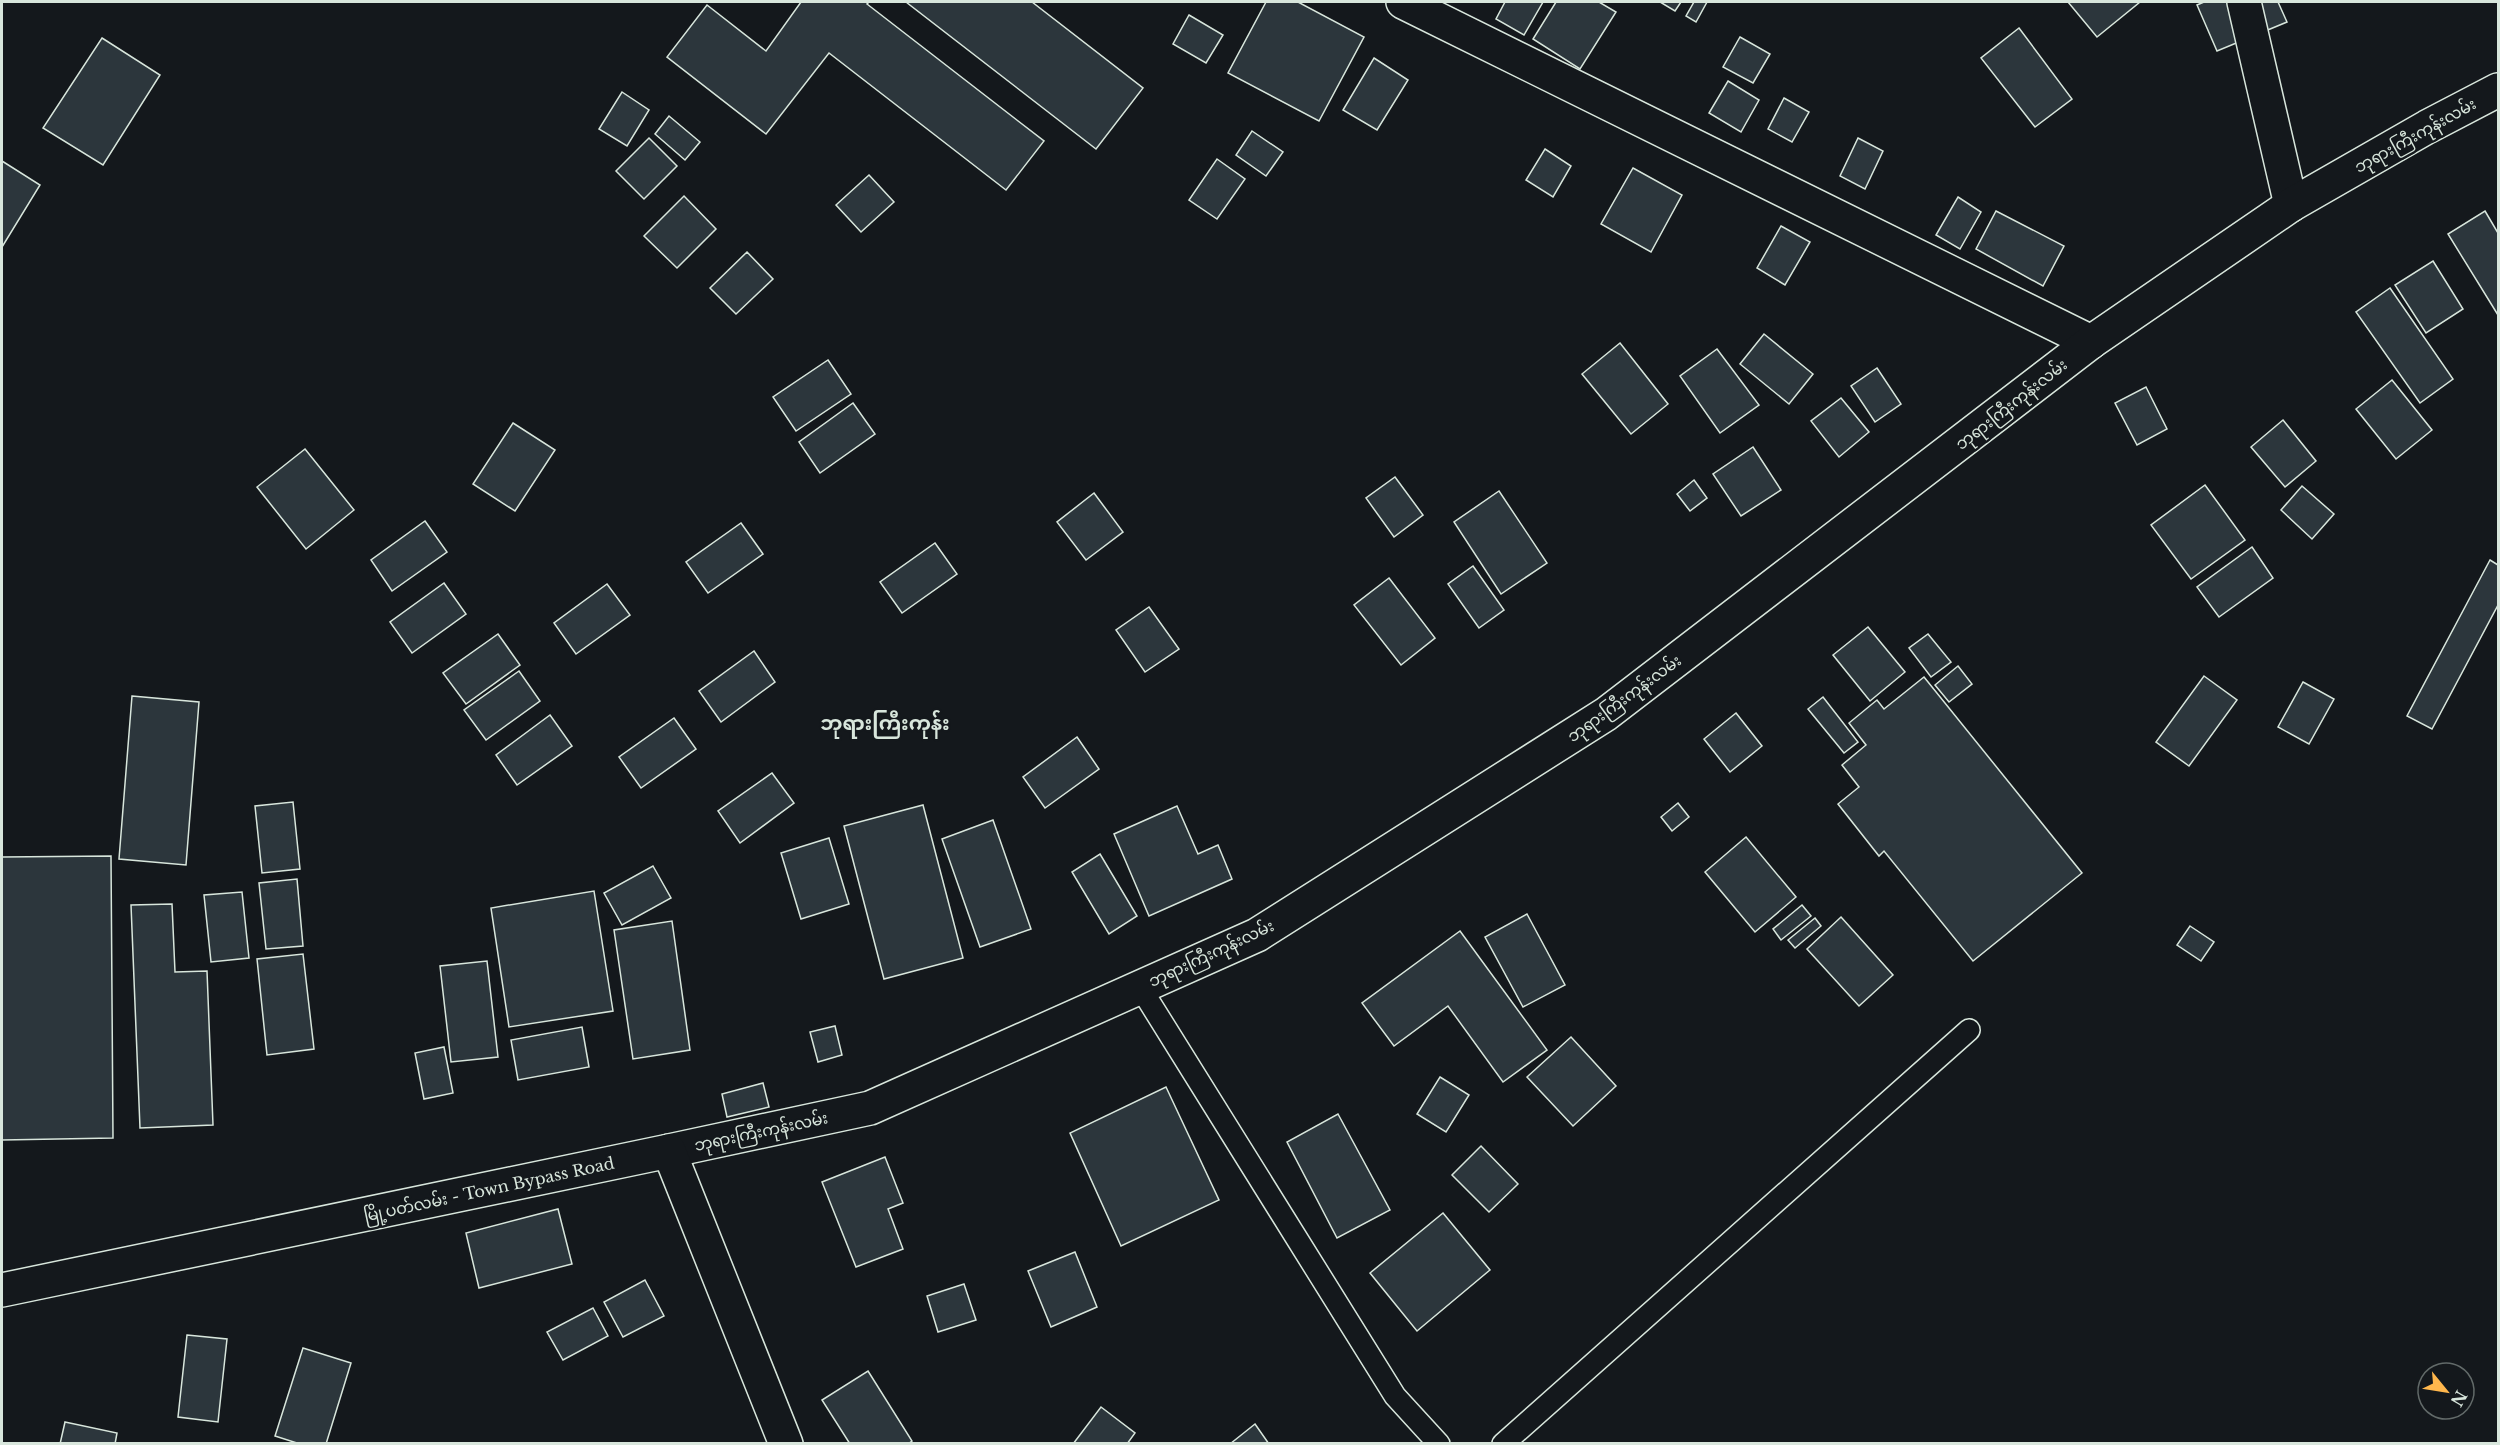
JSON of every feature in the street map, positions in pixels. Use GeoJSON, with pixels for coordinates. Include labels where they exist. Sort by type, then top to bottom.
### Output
{"type":"FeatureCollection","features":[{"type":"Feature","properties":{"kind":"street"},"geometry":{"type":"LineString","coordinates":[[1403,2],[2091,342]]}},
{"type":"Feature","properties":{"kind":"street"},"geometry":{"type":"LineString","coordinates":[[2244,2],[2291,205]]}},
{"type":"Feature","properties":{"kind":"street","name":"ဘုရားကြီးကုန်းလမ်း"},"geometry":{"type":"LineString","coordinates":[[669,1151],[870,1108],[1257,935],[1606,714],[2091,342],[2291,205],[2427,127],[2499,90]]}},
{"type":"Feature","properties":{"kind":"street"},"geometry":{"type":"LineString","coordinates":[[669,1151],[786,1443]]}},
{"type":"Feature","properties":{"kind":"street","name":"မြို့ပတ်လမ်း - Town Bypass Road"},"geometry":{"type":"LineString","coordinates":[[2,1290],[669,1151]]}},
{"type":"Feature","properties":{"kind":"lane"},"geometry":{"type":"LineString","coordinates":[[1140,987],[1395,1396],[1439,1443]]}},
{"type":"Feature","properties":{"kind":"lane"},"geometry":{"type":"LineString","coordinates":[[1503,1443],[1968,1030]]}},
{"type":"Feature","properties":{"kind":"building"},"geometry":{"type":"Polygon","coordinates":[[[801,2],[869,2],[867,4],[1044,141],[1006,190],[829,53],[766,134],[667,57],[707,5],[766,51],[801,2]]]}},
{"type":"Feature","properties":{"kind":"building"},"geometry":{"type":"Polygon","coordinates":[[[906,2],[1032,2],[1143,88],[1096,149],[906,2]]]}},
{"type":"Feature","properties":{"kind":"building"},"geometry":{"type":"Polygon","coordinates":[[[1266,2],[1298,2],[1364,37],[1319,121],[1228,73],[1266,2]]]}},
{"type":"Feature","properties":{"kind":"building"},"geometry":{"type":"Polygon","coordinates":[[[1505,2],[1543,2],[1524,35],[1496,19],[1505,2]]]}},
{"type":"Feature","properties":{"kind":"building"},"geometry":{"type":"Polygon","coordinates":[[[1556,2],[1599,2],[1616,12],[1580,69],[1533,39],[1556,2]]]}},
{"type":"Feature","properties":{"kind":"building"},"geometry":{"type":"Polygon","coordinates":[[[1660,2],[1681,2],[1675,11],[1660,2]]]}},
{"type":"Feature","properties":{"kind":"building"},"geometry":{"type":"Polygon","coordinates":[[[1694,2],[1707,2],[1696,22],[1686,16],[1694,2]]]}},
{"type":"Feature","properties":{"kind":"building"},"geometry":{"type":"Polygon","coordinates":[[[2068,2],[2140,2],[2097,37],[2068,2]]]}},
{"type":"Feature","properties":{"kind":"building"},"geometry":{"type":"Polygon","coordinates":[[[2204,2],[2278,2],[2287,22],[2217,51],[2197,5],[2204,2]]]}},
{"type":"Feature","properties":{"kind":"building"},"geometry":{"type":"Polygon","coordinates":[[[1189,15],[1223,35],[1206,63],[1173,44],[1189,15]]]}},
{"type":"Feature","properties":{"kind":"building"},"geometry":{"type":"Polygon","coordinates":[[[2019,28],[2072,99],[2035,127],[1981,58],[2019,28]]]}},
{"type":"Feature","properties":{"kind":"building"},"geometry":{"type":"Polygon","coordinates":[[[1740,37],[1770,54],[1753,83],[1723,67],[1740,37]]]}},
{"type":"Feature","properties":{"kind":"building"},"geometry":{"type":"Polygon","coordinates":[[[102,38],[160,75],[103,165],[43,128],[102,38]]]}},
{"type":"Feature","properties":{"kind":"building"},"geometry":{"type":"Polygon","coordinates":[[[1374,58],[1408,80],[1377,130],[1343,110],[1374,58]]]}},
{"type":"Feature","properties":{"kind":"building"},"geometry":{"type":"Polygon","coordinates":[[[1728,81],[1759,100],[1741,132],[1709,113],[1728,81]]]}},
{"type":"Feature","properties":{"kind":"building"},"geometry":{"type":"Polygon","coordinates":[[[622,92],[649,110],[627,146],[599,129],[622,92]]]}},
{"type":"Feature","properties":{"kind":"building"},"geometry":{"type":"Polygon","coordinates":[[[1784,98],[1809,112],[1792,142],[1768,129],[1784,98]]]}},
{"type":"Feature","properties":{"kind":"building"},"geometry":{"type":"Polygon","coordinates":[[[669,116],[700,142],[685,160],[655,134],[669,116]]]}},
{"type":"Feature","properties":{"kind":"building"},"geometry":{"type":"Polygon","coordinates":[[[1252,131],[1283,152],[1266,176],[1236,155],[1252,131]]]}},
{"type":"Feature","properties":{"kind":"building"},"geometry":{"type":"Polygon","coordinates":[[[649,138],[677,166],[644,199],[616,171],[649,138]]]}},
{"type":"Feature","properties":{"kind":"building"},"geometry":{"type":"Polygon","coordinates":[[[1858,138],[1883,151],[1865,189],[1840,176],[1858,138]]]}},
{"type":"Feature","properties":{"kind":"building"},"geometry":{"type":"Polygon","coordinates":[[[1545,149],[1571,166],[1553,197],[1526,180],[1545,149]]]}},
{"type":"Feature","properties":{"kind":"building"},"geometry":{"type":"Polygon","coordinates":[[[1217,159],[1245,179],[1217,219],[1189,200],[1217,159]]]}},
{"type":"Feature","properties":{"kind":"building"},"geometry":{"type":"Polygon","coordinates":[[[2,161],[40,185],[2,247],[2,161]]]}},
{"type":"Feature","properties":{"kind":"building"},"geometry":{"type":"Polygon","coordinates":[[[1633,168],[1682,195],[1651,252],[1601,224],[1633,168]]]}},
{"type":"Feature","properties":{"kind":"building"},"geometry":{"type":"Polygon","coordinates":[[[869,175],[894,202],[861,232],[836,205],[869,175]]]}},
{"type":"Feature","properties":{"kind":"building"},"geometry":{"type":"Polygon","coordinates":[[[684,196],[716,229],[677,268],[644,236],[684,196]]]}},
{"type":"Feature","properties":{"kind":"building"},"geometry":{"type":"Polygon","coordinates":[[[1958,197],[1981,212],[1960,249],[1936,235],[1958,197]]]}},
{"type":"Feature","properties":{"kind":"building"},"geometry":{"type":"Polygon","coordinates":[[[1996,211],[2064,246],[2043,286],[1976,249],[1996,211]]]}},
{"type":"Feature","properties":{"kind":"building"},"geometry":{"type":"Polygon","coordinates":[[[2485,211],[2498,233],[2498,315],[2448,234],[2485,211]]]}},
{"type":"Feature","properties":{"kind":"building"},"geometry":{"type":"Polygon","coordinates":[[[1781,226],[1810,242],[1785,285],[1757,268],[1781,226]]]}},
{"type":"Feature","properties":{"kind":"building"},"geometry":{"type":"Polygon","coordinates":[[[747,252],[773,279],[736,314],[710,288],[747,252]]]}},
{"type":"Feature","properties":{"kind":"building"},"geometry":{"type":"Polygon","coordinates":[[[2433,261],[2463,309],[2426,333],[2395,285],[2433,261]]]}},
{"type":"Feature","properties":{"kind":"building"},"geometry":{"type":"Polygon","coordinates":[[[2390,288],[2453,379],[2420,403],[2356,312],[2390,288]]]}},
{"type":"Feature","properties":{"kind":"building"},"geometry":{"type":"Polygon","coordinates":[[[1764,334],[1813,374],[1789,404],[1740,364],[1764,334]]]}},
{"type":"Feature","properties":{"kind":"building"},"geometry":{"type":"Polygon","coordinates":[[[1620,343],[1668,404],[1631,434],[1582,374],[1620,343]]]}},
{"type":"Feature","properties":{"kind":"building"},"geometry":{"type":"Polygon","coordinates":[[[1717,349],[1759,405],[1720,433],[1680,376],[1717,349]]]}},
{"type":"Feature","properties":{"kind":"building"},"geometry":{"type":"Polygon","coordinates":[[[828,360],[851,394],[796,431],[773,397],[828,360]]]}},
{"type":"Feature","properties":{"kind":"building"},"geometry":{"type":"Polygon","coordinates":[[[1877,368],[1901,404],[1875,422],[1851,386],[1877,368]]]}},
{"type":"Feature","properties":{"kind":"building"},"geometry":{"type":"Polygon","coordinates":[[[2392,380],[2432,430],[2396,459],[2356,409],[2392,380]]]}},
{"type":"Feature","properties":{"kind":"building"},"geometry":{"type":"Polygon","coordinates":[[[2146,387],[2167,429],[2137,445],[2115,403],[2146,387]]]}},
{"type":"Feature","properties":{"kind":"building"},"geometry":{"type":"Polygon","coordinates":[[[1841,398],[1869,432],[1839,457],[1811,421],[1841,398]]]}},
{"type":"Feature","properties":{"kind":"building"},"geometry":{"type":"Polygon","coordinates":[[[853,403],[875,434],[820,473],[799,442],[853,403]]]}},
{"type":"Feature","properties":{"kind":"building"},"geometry":{"type":"Polygon","coordinates":[[[2283,420],[2316,461],[2285,487],[2251,447],[2283,420]]]}},
{"type":"Feature","properties":{"kind":"building"},"geometry":{"type":"Polygon","coordinates":[[[513,423],[555,450],[515,511],[473,484],[513,423]]]}},
{"type":"Feature","properties":{"kind":"building"},"geometry":{"type":"Polygon","coordinates":[[[1753,447],[1781,490],[1741,516],[1713,474],[1753,447]]]}},
{"type":"Feature","properties":{"kind":"building"},"geometry":{"type":"Polygon","coordinates":[[[305,449],[354,510],[306,549],[257,487],[305,449]]]}},
{"type":"Feature","properties":{"kind":"building"},"geometry":{"type":"Polygon","coordinates":[[[1395,477],[1423,515],[1394,537],[1366,498],[1395,477]]]}},
{"type":"Feature","properties":{"kind":"building"},"geometry":{"type":"Polygon","coordinates":[[[1694,480],[1707,498],[1690,511],[1677,494],[1694,480]]]}},
{"type":"Feature","properties":{"kind":"building"},"geometry":{"type":"Polygon","coordinates":[[[2205,485],[2245,540],[2191,579],[2151,525],[2205,485]]]}},
{"type":"Feature","properties":{"kind":"building"},"geometry":{"type":"Polygon","coordinates":[[[2302,486],[2334,514],[2312,539],[2281,510],[2302,486]]]}},
{"type":"Feature","properties":{"kind":"building"},"geometry":{"type":"Polygon","coordinates":[[[1499,491],[1547,563],[1501,594],[1454,522],[1499,491]]]}},
{"type":"Feature","properties":{"kind":"building"},"geometry":{"type":"Polygon","coordinates":[[[1094,493],[1123,532],[1086,560],[1057,522],[1094,493]]]}},
{"type":"Feature","properties":{"kind":"building"},"geometry":{"type":"Polygon","coordinates":[[[425,521],[447,552],[392,591],[371,560],[425,521]]]}},
{"type":"Feature","properties":{"kind":"building"},"geometry":{"type":"Polygon","coordinates":[[[741,523],[763,554],[708,593],[686,562],[741,523]]]}},
{"type":"Feature","properties":{"kind":"building"},"geometry":{"type":"Polygon","coordinates":[[[935,543],[957,574],[902,613],[880,582],[935,543]]]}},
{"type":"Feature","properties":{"kind":"building"},"geometry":{"type":"Polygon","coordinates":[[[2252,547],[2273,578],[2219,617],[2197,587],[2252,547]]]}},
{"type":"Feature","properties":{"kind":"building"},"geometry":{"type":"Polygon","coordinates":[[[2490,560],[2498,565],[2498,605],[2432,729],[2407,716],[2490,560]]]}},
{"type":"Feature","properties":{"kind":"building"},"geometry":{"type":"Polygon","coordinates":[[[1473,566],[1504,610],[1479,628],[1448,584],[1473,566]]]}},
{"type":"Feature","properties":{"kind":"building"},"geometry":{"type":"Polygon","coordinates":[[[1389,578],[1435,638],[1401,665],[1354,605],[1389,578]]]}},
{"type":"Feature","properties":{"kind":"building"},"geometry":{"type":"Polygon","coordinates":[[[444,583],[466,614],[412,653],[390,622],[444,583]]]}},
{"type":"Feature","properties":{"kind":"building"},"geometry":{"type":"Polygon","coordinates":[[[607,584],[630,615],[576,654],[554,623],[607,584]]]}},
{"type":"Feature","properties":{"kind":"building"},"geometry":{"type":"Polygon","coordinates":[[[1149,607],[1179,649],[1145,672],[1116,630],[1149,607]]]}},
{"type":"Feature","properties":{"kind":"building"},"geometry":{"type":"Polygon","coordinates":[[[1868,627],[1905,672],[1870,701],[1833,655],[1868,627]]]}},
{"type":"Feature","properties":{"kind":"building"},"geometry":{"type":"Polygon","coordinates":[[[498,634],[520,665],[466,704],[443,673],[498,634]]]}},
{"type":"Feature","properties":{"kind":"building"},"geometry":{"type":"Polygon","coordinates":[[[1928,634],[1951,662],[1931,677],[1909,648],[1928,634]]]}},
{"type":"Feature","properties":{"kind":"building"},"geometry":{"type":"Polygon","coordinates":[[[754,651],[775,682],[721,722],[699,691],[754,651]]]}},
{"type":"Feature","properties":{"kind":"building"},"geometry":{"type":"Polygon","coordinates":[[[1958,666],[1972,684],[1949,702],[1935,685],[1958,666]]]}},
{"type":"Feature","properties":{"kind":"building"},"geometry":{"type":"Polygon","coordinates":[[[519,671],[540,701],[486,740],[464,710],[519,671]]]}},
{"type":"Feature","properties":{"kind":"building"},"geometry":{"type":"Polygon","coordinates":[[[2204,676],[2237,700],[2189,766],[2156,742],[2204,676]]]}},
{"type":"Feature","properties":{"kind":"building"},"geometry":{"type":"Polygon","coordinates":[[[1924,677],[2082,873],[1973,961],[1884,851],[1879,856],[1838,804],[1859,787],[1842,765],[1866,745],[1849,723],[1877,700],[1884,709],[1924,677]]]}},
{"type":"Feature","properties":{"kind":"building"},"geometry":{"type":"Polygon","coordinates":[[[2303,682],[2334,699],[2309,744],[2278,727],[2303,682]]]}},
{"type":"Feature","properties":{"kind":"building"},"geometry":{"type":"Polygon","coordinates":[[[132,696],[199,702],[186,865],[119,859],[132,696]]]}},
{"type":"Feature","properties":{"kind":"building"},"geometry":{"type":"Polygon","coordinates":[[[1823,697],[1858,742],[1844,753],[1808,709],[1823,697]]]}},
{"type":"Feature","properties":{"kind":"building"},"geometry":{"type":"Polygon","coordinates":[[[1736,713],[1762,746],[1730,772],[1704,739],[1736,713]]]}},
{"type":"Feature","properties":{"kind":"building"},"geometry":{"type":"Polygon","coordinates":[[[550,715],[572,746],[517,785],[496,755],[550,715]]]}},
{"type":"Feature","properties":{"kind":"building"},"geometry":{"type":"Polygon","coordinates":[[[674,718],[696,749],[641,788],[619,757],[674,718]]]}},
{"type":"Feature","properties":{"kind":"building"},"geometry":{"type":"Polygon","coordinates":[[[1077,737],[1099,769],[1045,808],[1023,777],[1077,737]]]}},
{"type":"Feature","properties":{"kind":"building"},"geometry":{"type":"Polygon","coordinates":[[[772,773],[794,803],[740,843],[718,811],[772,773]]]}},
{"type":"Feature","properties":{"kind":"building"},"geometry":{"type":"Polygon","coordinates":[[[293,802],[300,869],[262,873],[255,806],[293,802]]]}},
{"type":"Feature","properties":{"kind":"building"},"geometry":{"type":"Polygon","coordinates":[[[1678,803],[1689,817],[1672,831],[1661,817],[1678,803]]]}},
{"type":"Feature","properties":{"kind":"building"},"geometry":{"type":"Polygon","coordinates":[[[923,805],[963,958],[884,979],[844,826],[923,805]]]}},
{"type":"Feature","properties":{"kind":"building"},"geometry":{"type":"Polygon","coordinates":[[[1177,806],[1198,854],[1218,845],[1232,879],[1149,916],[1114,834],[1177,806]]]}},
{"type":"Feature","properties":{"kind":"building"},"geometry":{"type":"Polygon","coordinates":[[[993,820],[1031,929],[980,947],[942,839],[993,820]]]}},
{"type":"Feature","properties":{"kind":"building"},"geometry":{"type":"Polygon","coordinates":[[[1746,837],[1796,897],[1755,932],[1705,872],[1746,837]]]}},
{"type":"Feature","properties":{"kind":"building"},"geometry":{"type":"Polygon","coordinates":[[[829,838],[849,904],[801,919],[781,853],[829,838]]]}},
{"type":"Feature","properties":{"kind":"building"},"geometry":{"type":"Polygon","coordinates":[[[1100,854],[1137,916],[1109,934],[1072,872],[1100,854]]]}},
{"type":"Feature","properties":{"kind":"building"},"geometry":{"type":"Polygon","coordinates":[[[111,856],[113,1138],[2,1140],[2,857],[111,856]]]}},
{"type":"Feature","properties":{"kind":"building"},"geometry":{"type":"Polygon","coordinates":[[[653,866],[671,898],[622,925],[604,893],[653,866]]]}},
{"type":"Feature","properties":{"kind":"building"},"geometry":{"type":"Polygon","coordinates":[[[297,879],[303,946],[266,949],[259,883],[297,879]]]}},
{"type":"Feature","properties":{"kind":"building"},"geometry":{"type":"Polygon","coordinates":[[[594,891],[613,1011],[509,1027],[491,908],[594,891]]]}},
{"type":"Feature","properties":{"kind":"building"},"geometry":{"type":"Polygon","coordinates":[[[242,892],[249,958],[211,962],[204,895],[242,892]]]}},
{"type":"Feature","properties":{"kind":"building"},"geometry":{"type":"Polygon","coordinates":[[[172,904],[175,972],[207,971],[213,1125],[140,1128],[131,905],[172,904]]]}},
{"type":"Feature","properties":{"kind":"building"},"geometry":{"type":"Polygon","coordinates":[[[1802,905],[1811,916],[1781,940],[1773,929],[1802,905]]]}},
{"type":"Feature","properties":{"kind":"building"},"geometry":{"type":"Polygon","coordinates":[[[1527,914],[1565,985],[1523,1007],[1485,937],[1527,914]]]}},
{"type":"Feature","properties":{"kind":"building"},"geometry":{"type":"Polygon","coordinates":[[[1841,917],[1893,975],[1859,1006],[1807,949],[1841,917]]]}},
{"type":"Feature","properties":{"kind":"building"},"geometry":{"type":"Polygon","coordinates":[[[1815,918],[1821,926],[1795,948],[1788,940],[1815,918]]]}},
{"type":"Feature","properties":{"kind":"building"},"geometry":{"type":"Polygon","coordinates":[[[672,921],[690,1050],[633,1059],[614,930],[672,921]]]}},
{"type":"Feature","properties":{"kind":"building"},"geometry":{"type":"Polygon","coordinates":[[[2190,926],[2214,942],[2201,961],[2177,945],[2190,926]]]}},
{"type":"Feature","properties":{"kind":"building"},"geometry":{"type":"Polygon","coordinates":[[[1460,931],[1547,1050],[1503,1082],[1448,1006],[1394,1046],[1362,1003],[1460,931]]]}},
{"type":"Feature","properties":{"kind":"building"},"geometry":{"type":"Polygon","coordinates":[[[303,954],[314,1049],[267,1055],[257,959],[303,954]]]}},
{"type":"Feature","properties":{"kind":"building"},"geometry":{"type":"Polygon","coordinates":[[[487,961],[498,1057],[451,1062],[440,966],[487,961]]]}},
{"type":"Feature","properties":{"kind":"building"},"geometry":{"type":"Polygon","coordinates":[[[835,1026],[842,1055],[818,1062],[810,1032],[835,1026]]]}},
{"type":"Feature","properties":{"kind":"building"},"geometry":{"type":"Polygon","coordinates":[[[582,1027],[589,1067],[518,1080],[511,1040],[582,1027]]]}},
{"type":"Feature","properties":{"kind":"building"},"geometry":{"type":"Polygon","coordinates":[[[1571,1037],[1616,1086],[1573,1126],[1527,1077],[1571,1037]]]}},
{"type":"Feature","properties":{"kind":"building"},"geometry":{"type":"Polygon","coordinates":[[[444,1047],[453,1093],[424,1099],[415,1053],[444,1047]]]}},
{"type":"Feature","properties":{"kind":"building"},"geometry":{"type":"Polygon","coordinates":[[[1440,1077],[1469,1095],[1446,1132],[1417,1114],[1440,1077]]]}},
{"type":"Feature","properties":{"kind":"building"},"geometry":{"type":"Polygon","coordinates":[[[763,1083],[769,1107],[727,1117],[722,1094],[763,1083]]]}},
{"type":"Feature","properties":{"kind":"building"},"geometry":{"type":"Polygon","coordinates":[[[1166,1087],[1219,1200],[1121,1246],[1070,1133],[1166,1087]]]}},
{"type":"Feature","properties":{"kind":"building"},"geometry":{"type":"Polygon","coordinates":[[[1338,1114],[1390,1210],[1337,1238],[1287,1142],[1338,1114]]]}},
{"type":"Feature","properties":{"kind":"building"},"geometry":{"type":"Polygon","coordinates":[[[1481,1146],[1518,1184],[1489,1212],[1452,1175],[1481,1146]]]}},
{"type":"Feature","properties":{"kind":"building"},"geometry":{"type":"Polygon","coordinates":[[[885,1157],[903,1203],[888,1209],[903,1249],[856,1267],[822,1182],[885,1157]]]}},
{"type":"Feature","properties":{"kind":"building"},"geometry":{"type":"Polygon","coordinates":[[[558,1209],[572,1264],[479,1288],[466,1233],[558,1209]]]}},
{"type":"Feature","properties":{"kind":"building"},"geometry":{"type":"Polygon","coordinates":[[[1443,1213],[1490,1270],[1417,1331],[1370,1273],[1443,1213]]]}},
{"type":"Feature","properties":{"kind":"building"},"geometry":{"type":"Polygon","coordinates":[[[1075,1252],[1097,1307],[1051,1327],[1028,1271],[1075,1252]]]}},
{"type":"Feature","properties":{"kind":"building"},"geometry":{"type":"Polygon","coordinates":[[[645,1280],[664,1316],[623,1337],[604,1302],[645,1280]]]}},
{"type":"Feature","properties":{"kind":"building"},"geometry":{"type":"Polygon","coordinates":[[[964,1284],[976,1320],[938,1332],[927,1296],[964,1284]]]}},
{"type":"Feature","properties":{"kind":"building"},"geometry":{"type":"Polygon","coordinates":[[[593,1308],[608,1336],[563,1360],[547,1332],[593,1308]]]}},
{"type":"Feature","properties":{"kind":"building"},"geometry":{"type":"Polygon","coordinates":[[[187,1335],[227,1339],[218,1422],[178,1417],[187,1335]]]}},
{"type":"Feature","properties":{"kind":"building"},"geometry":{"type":"Polygon","coordinates":[[[303,1348],[351,1363],[326,1444],[300,1444],[275,1436],[303,1348]]]}},
{"type":"Feature","properties":{"kind":"building"},"geometry":{"type":"Polygon","coordinates":[[[868,1371],[912,1441],[908,1444],[850,1444],[822,1400],[868,1371]]]}},
{"type":"Feature","properties":{"kind":"building"},"geometry":{"type":"Polygon","coordinates":[[[1101,1407],[1135,1433],[1127,1444],[1073,1444],[1101,1407]]]}},
{"type":"Feature","properties":{"kind":"building"},"geometry":{"type":"Polygon","coordinates":[[[65,1422],[117,1433],[115,1444],[60,1444],[65,1422]]]}},
{"type":"Feature","properties":{"kind":"building"},"geometry":{"type":"Polygon","coordinates":[[[1255,1424],[1269,1444],[1230,1444],[1255,1424]]]}},
{"type":"Feature","properties":{"kind":"district","name":"ဘုရားကြီးကုန်း"},"geometry":{"type":"Point","coordinates":[885,723]}}]}
